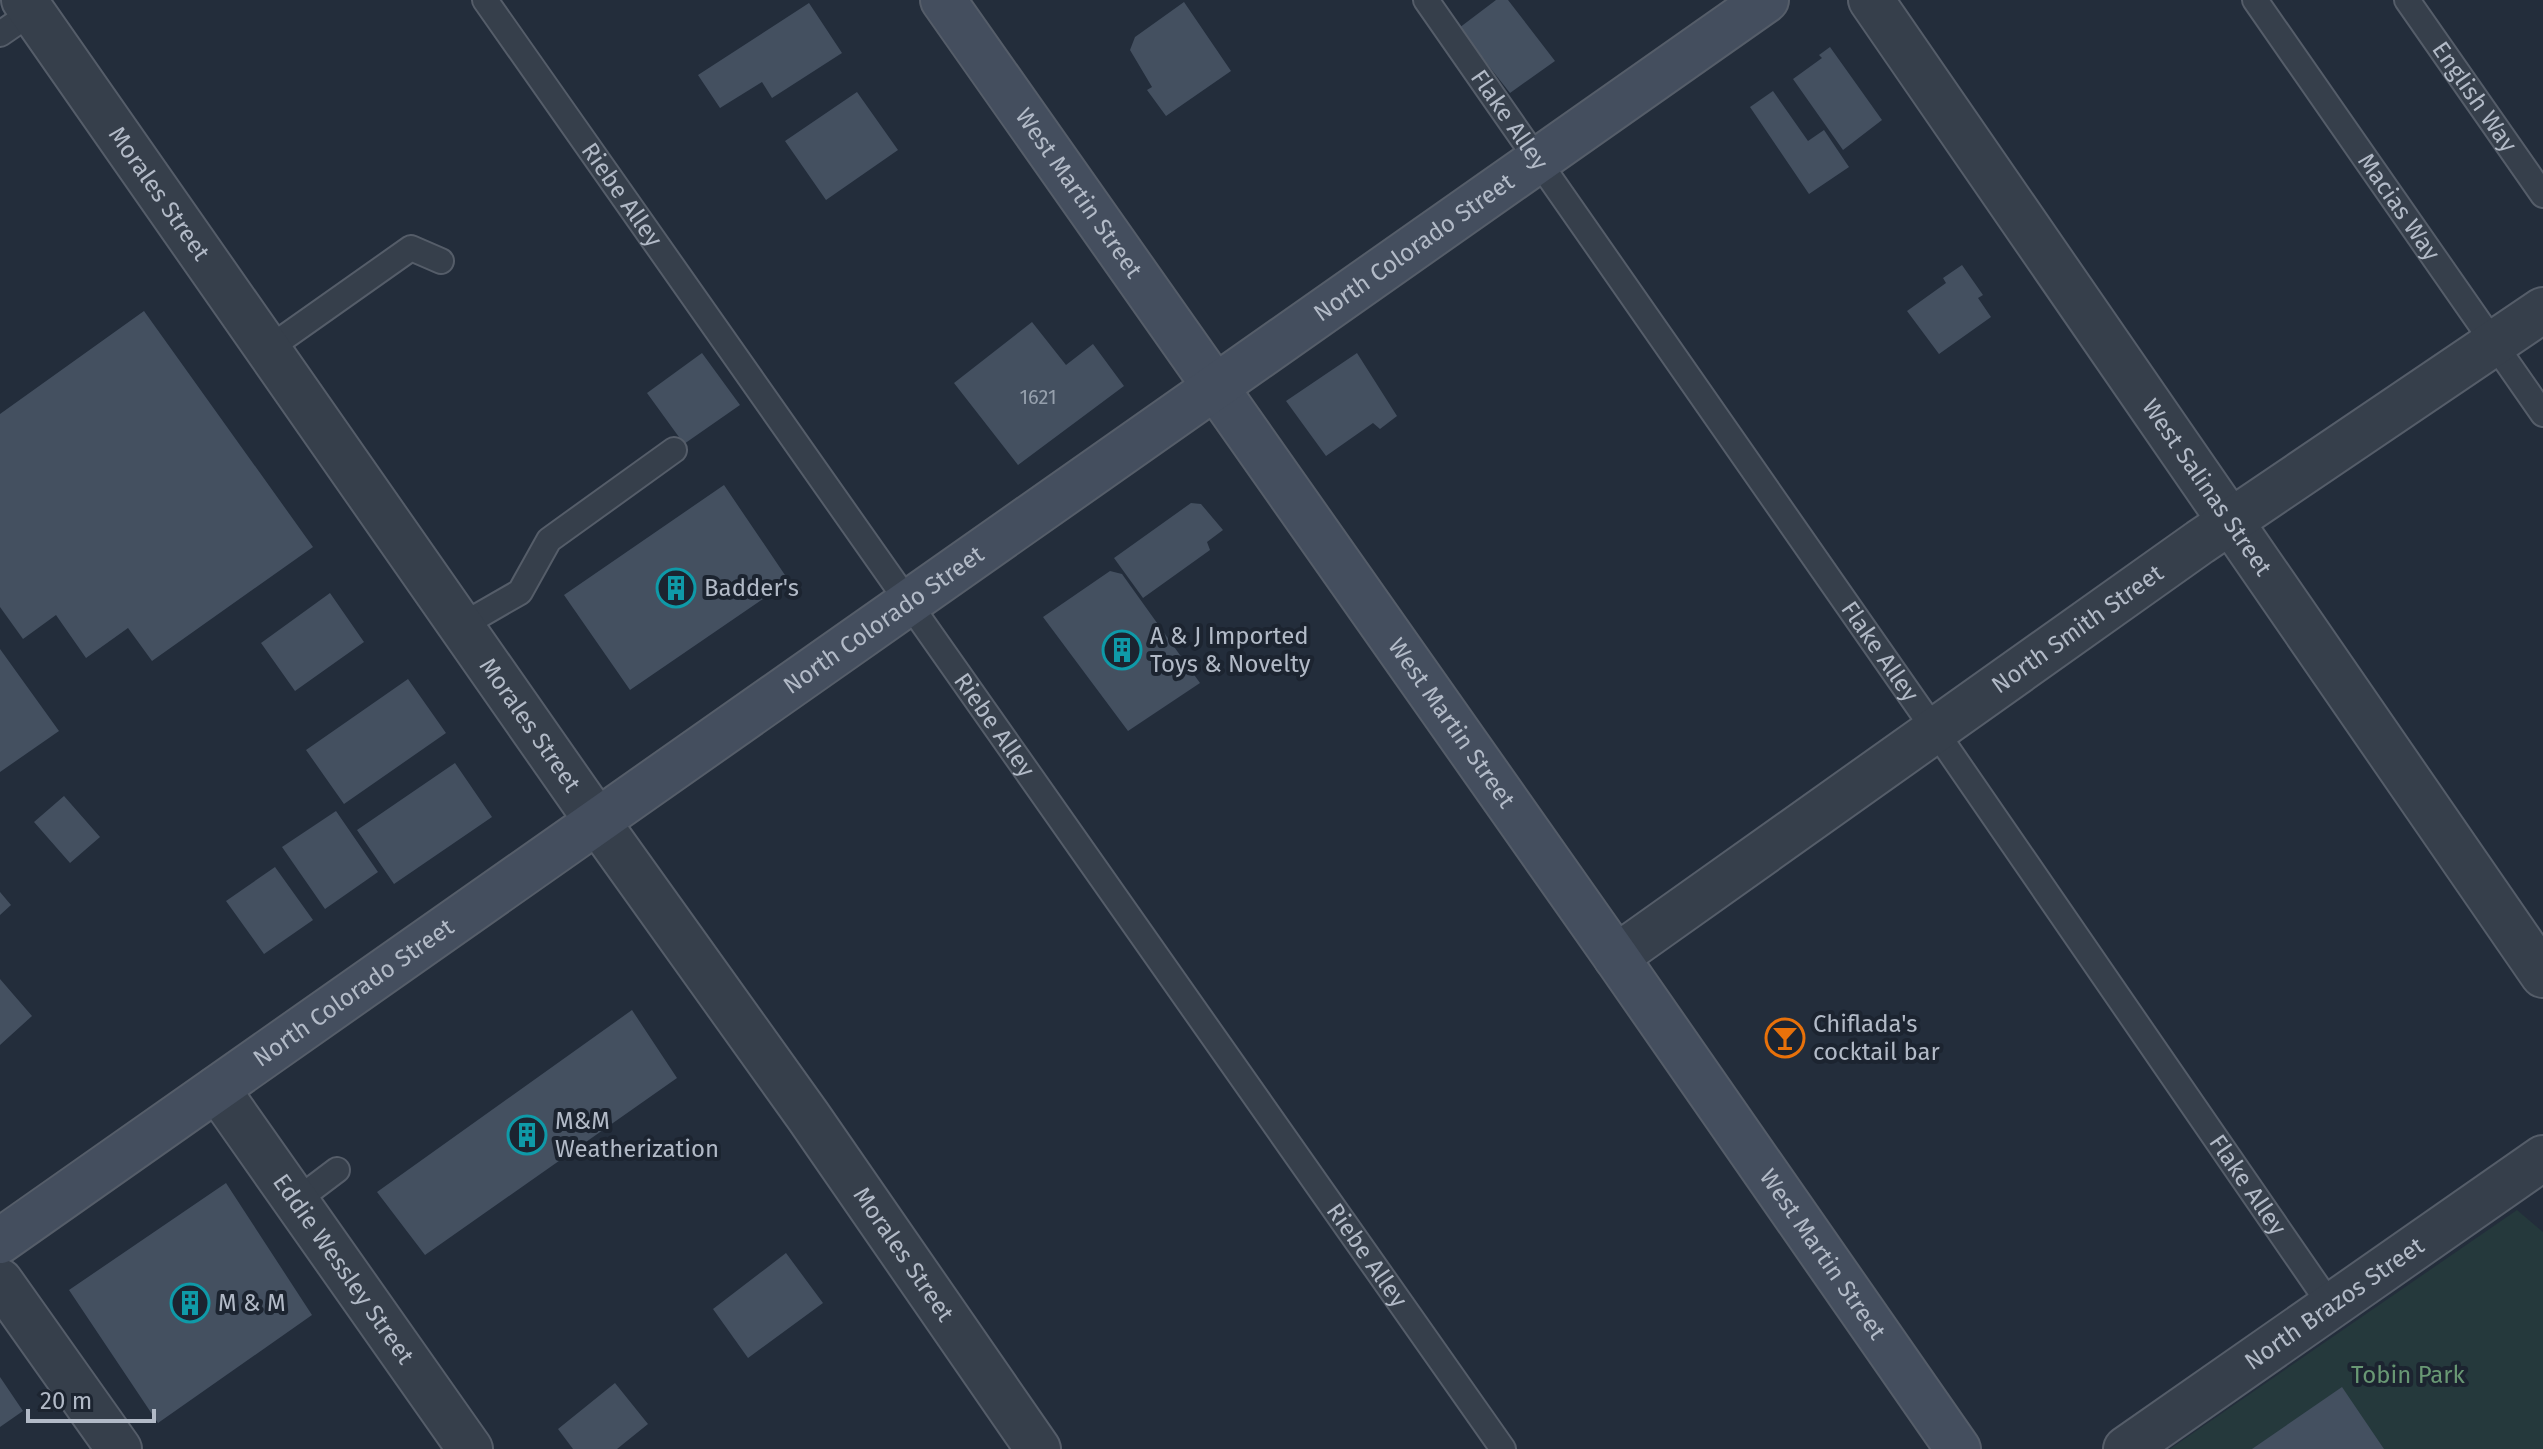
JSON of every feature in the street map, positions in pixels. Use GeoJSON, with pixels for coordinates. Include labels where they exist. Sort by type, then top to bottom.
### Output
{"type":"FeatureCollection","features":[{"type":"Feature","properties":{"kind":"main road","name":"West Martin Street"},"geometry":{"type":"LineString","coordinates":[[943,0],[1958,1449]]}},
{"type":"Feature","properties":{"kind":"main road","name":"North Colorado Street"},"geometry":{"type":"LineString","coordinates":[[0,1241],[1766,0]]}},
{"type":"Feature","properties":{"kind":"street","name":"West Salinas Street"},"geometry":{"type":"LineString","coordinates":[[1871,0],[2543,975]]}},
{"type":"Feature","properties":{"kind":"street","name":"Morales Street"},"geometry":{"type":"LineString","coordinates":[[19,15],[268,349],[597,821],[808,1116],[1038,1449]]}},
{"type":"Feature","properties":{"kind":"street","name":"North Smith Street"},"geometry":{"type":"LineString","coordinates":[[1616,957],[2200,542],[2231,524],[2543,310]]}},
{"type":"Feature","properties":{"kind":"street","name":"Eddie Wessley Street"},"geometry":{"type":"LineString","coordinates":[[217,1089],[470,1449]]}},
{"type":"Feature","properties":{"kind":"street","name":"North Brazos Street"},"geometry":{"type":"LineString","coordinates":[[2126,1449],[2543,1158]]}},
{"type":"Feature","properties":{"kind":"street"},"geometry":{"type":"LineString","coordinates":[[0,1281],[119,1449]]}},
{"type":"Feature","properties":{"kind":"lane","name":"Riebe Alley"},"geometry":{"type":"LineString","coordinates":[[485,0],[1503,1449]]}},
{"type":"Feature","properties":{"kind":"lane","name":"Flake Alley"},"geometry":{"type":"LineString","coordinates":[[1426,0],[2331,1306]]}},
{"type":"Feature","properties":{"kind":"lane","name":"Macias Way"},"geometry":{"type":"LineString","coordinates":[[2255,0],[2543,414]]}},
{"type":"Feature","properties":{"kind":"lane","name":"English Way"},"geometry":{"type":"LineString","coordinates":[[2407,0],[2543,195]]}},
{"type":"Feature","properties":{"kind":"lane"},"geometry":{"type":"LineString","coordinates":[[268,349],[411,248],[441,261]]}},
{"type":"Feature","properties":{"kind":"lane"},"geometry":{"type":"LineString","coordinates":[[461,626],[520,592],[549,540],[674,450]]}},
{"type":"Feature","properties":{"kind":"lane"},"geometry":{"type":"LineString","coordinates":[[296,1201],[337,1170]]}},
{"type":"Feature","properties":{"kind":"green space","name":"Tobin Park"},"geometry":{"type":"Polygon","coordinates":[[[2517,1210],[2543,1232],[2543,1449],[2170,1449],[2517,1210]]]}},
{"type":"Feature","properties":{"kind":"building"},"geometry":{"type":"Polygon","coordinates":[[[1496,0],[1508,0],[1555,61],[1510,93],[1459,28],[1496,0]]]}},
{"type":"Feature","properties":{"kind":"building"},"geometry":{"type":"Polygon","coordinates":[[[1184,2],[1231,71],[1166,116],[1147,90],[1152,87],[1130,50],[1135,37],[1184,2]]]}},
{"type":"Feature","properties":{"kind":"building"},"geometry":{"type":"Polygon","coordinates":[[[809,3],[842,53],[772,98],[762,82],[720,108],[698,75],[809,3]]]}},
{"type":"Feature","properties":{"kind":"building"},"geometry":{"type":"Polygon","coordinates":[[[1830,47],[1882,120],[1843,150],[1793,79],[1822,58],[1819,55],[1830,47]]]}},
{"type":"Feature","properties":{"kind":"building"},"geometry":{"type":"Polygon","coordinates":[[[1773,91],[1808,141],[1824,130],[1849,167],[1809,194],[1750,107],[1773,91]]]}},
{"type":"Feature","properties":{"kind":"building"},"geometry":{"type":"Polygon","coordinates":[[[857,92],[898,150],[826,200],[785,141],[857,92]]]}},
{"type":"Feature","properties":{"kind":"building"},"geometry":{"type":"Polygon","coordinates":[[[1962,265],[1983,295],[1978,298],[1991,317],[1939,354],[1907,311],[1946,283],[1943,278],[1962,265]]]}},
{"type":"Feature","properties":{"kind":"building"},"geometry":{"type":"Polygon","coordinates":[[[144,311],[313,547],[152,661],[128,628],[86,658],[56,615],[23,639],[0,607],[0,414],[144,311]]]}},
{"type":"Feature","properties":{"kind":"building"},"geometry":{"type":"Polygon","coordinates":[[[1032,322],[1066,365],[1093,344],[1124,386],[1018,465],[954,383],[1032,322]]]}},
{"type":"Feature","properties":{"kind":"building"},"geometry":{"type":"Polygon","coordinates":[[[702,353],[740,405],[684,444],[647,393],[702,353]]]}},
{"type":"Feature","properties":{"kind":"building"},"geometry":{"type":"Polygon","coordinates":[[[1357,353],[1397,416],[1380,429],[1373,423],[1326,456],[1286,401],[1357,353]]]}},
{"type":"Feature","properties":{"kind":"building","name":"Badder's"},"geometry":{"type":"Polygon","coordinates":[[[724,485],[789,581],[630,690],[564,595],[724,485]]]}},
{"type":"Feature","properties":{"kind":"building"},"geometry":{"type":"Polygon","coordinates":[[[1191,503],[1201,504],[1223,530],[1207,542],[1210,550],[1143,598],[1114,558],[1191,503]]]}},
{"type":"Feature","properties":{"kind":"building","name":"A & J Imported Toys & Novelty"},"geometry":{"type":"Polygon","coordinates":[[[1110,571],[1122,574],[1200,683],[1128,731],[1043,617],[1110,571]]]}},
{"type":"Feature","properties":{"kind":"building"},"geometry":{"type":"Polygon","coordinates":[[[330,593],[364,642],[295,691],[261,643],[330,593]]]}},
{"type":"Feature","properties":{"kind":"building"},"geometry":{"type":"Polygon","coordinates":[[[0,649],[59,731],[0,772],[0,649]]]}},
{"type":"Feature","properties":{"kind":"building"},"geometry":{"type":"Polygon","coordinates":[[[408,679],[446,733],[344,804],[306,750],[408,679]]]}},
{"type":"Feature","properties":{"kind":"building"},"geometry":{"type":"Polygon","coordinates":[[[455,763],[492,817],[394,884],[357,830],[455,763]]]}},
{"type":"Feature","properties":{"kind":"building"},"geometry":{"type":"Polygon","coordinates":[[[64,796],[100,837],[70,863],[34,822],[64,796]]]}},
{"type":"Feature","properties":{"kind":"building"},"geometry":{"type":"Polygon","coordinates":[[[336,811],[378,872],[325,909],[282,847],[336,811]]]}},
{"type":"Feature","properties":{"kind":"building"},"geometry":{"type":"Polygon","coordinates":[[[275,867],[313,920],[264,954],[226,901],[275,867]]]}},
{"type":"Feature","properties":{"kind":"building"},"geometry":{"type":"Polygon","coordinates":[[[0,892],[11,905],[0,915],[0,892]]]}},
{"type":"Feature","properties":{"kind":"building"},"geometry":{"type":"Polygon","coordinates":[[[0,979],[32,1016],[0,1045],[0,979]]]}},
{"type":"Feature","properties":{"kind":"building","name":"M&M Weatherization"},"geometry":{"type":"Polygon","coordinates":[[[632,1010],[677,1078],[425,1255],[377,1192],[632,1010]]]}},
{"type":"Feature","properties":{"kind":"building","name":"M & M"},"geometry":{"type":"Polygon","coordinates":[[[226,1183],[312,1315],[158,1423],[69,1290],[226,1183]]]}},
{"type":"Feature","properties":{"kind":"building"},"geometry":{"type":"Polygon","coordinates":[[[786,1253],[823,1303],[748,1358],[713,1309],[786,1253]]]}},
{"type":"Feature","properties":{"kind":"building"},"geometry":{"type":"Polygon","coordinates":[[[0,1377],[23,1411],[0,1427],[0,1377]]]}},
{"type":"Feature","properties":{"kind":"building"},"geometry":{"type":"Polygon","coordinates":[[[615,1383],[648,1424],[617,1449],[573,1449],[558,1429],[615,1383]]]}},
{"type":"Feature","properties":{"kind":"building"},"geometry":{"type":"Polygon","coordinates":[[[2342,1387],[2384,1449],[2252,1449],[2342,1387]]]}},
{"type":"Feature","properties":{"kind":"place","name":"Badder's"},"geometry":{"type":"Point","coordinates":[676,588]}},
{"type":"Feature","properties":{"kind":"place","name":"A & J Imported Toys & Novelty"},"geometry":{"type":"Point","coordinates":[1122,650]}},
{"type":"Feature","properties":{"kind":"place","name":"Chiflada's cocktail bar"},"geometry":{"type":"Point","coordinates":[1785,1038]}},
{"type":"Feature","properties":{"kind":"place","name":"M&M Weatherization"},"geometry":{"type":"Point","coordinates":[527,1135]}},
{"type":"Feature","properties":{"kind":"place","name":"M & M"},"geometry":{"type":"Point","coordinates":[190,1303]}}]}
